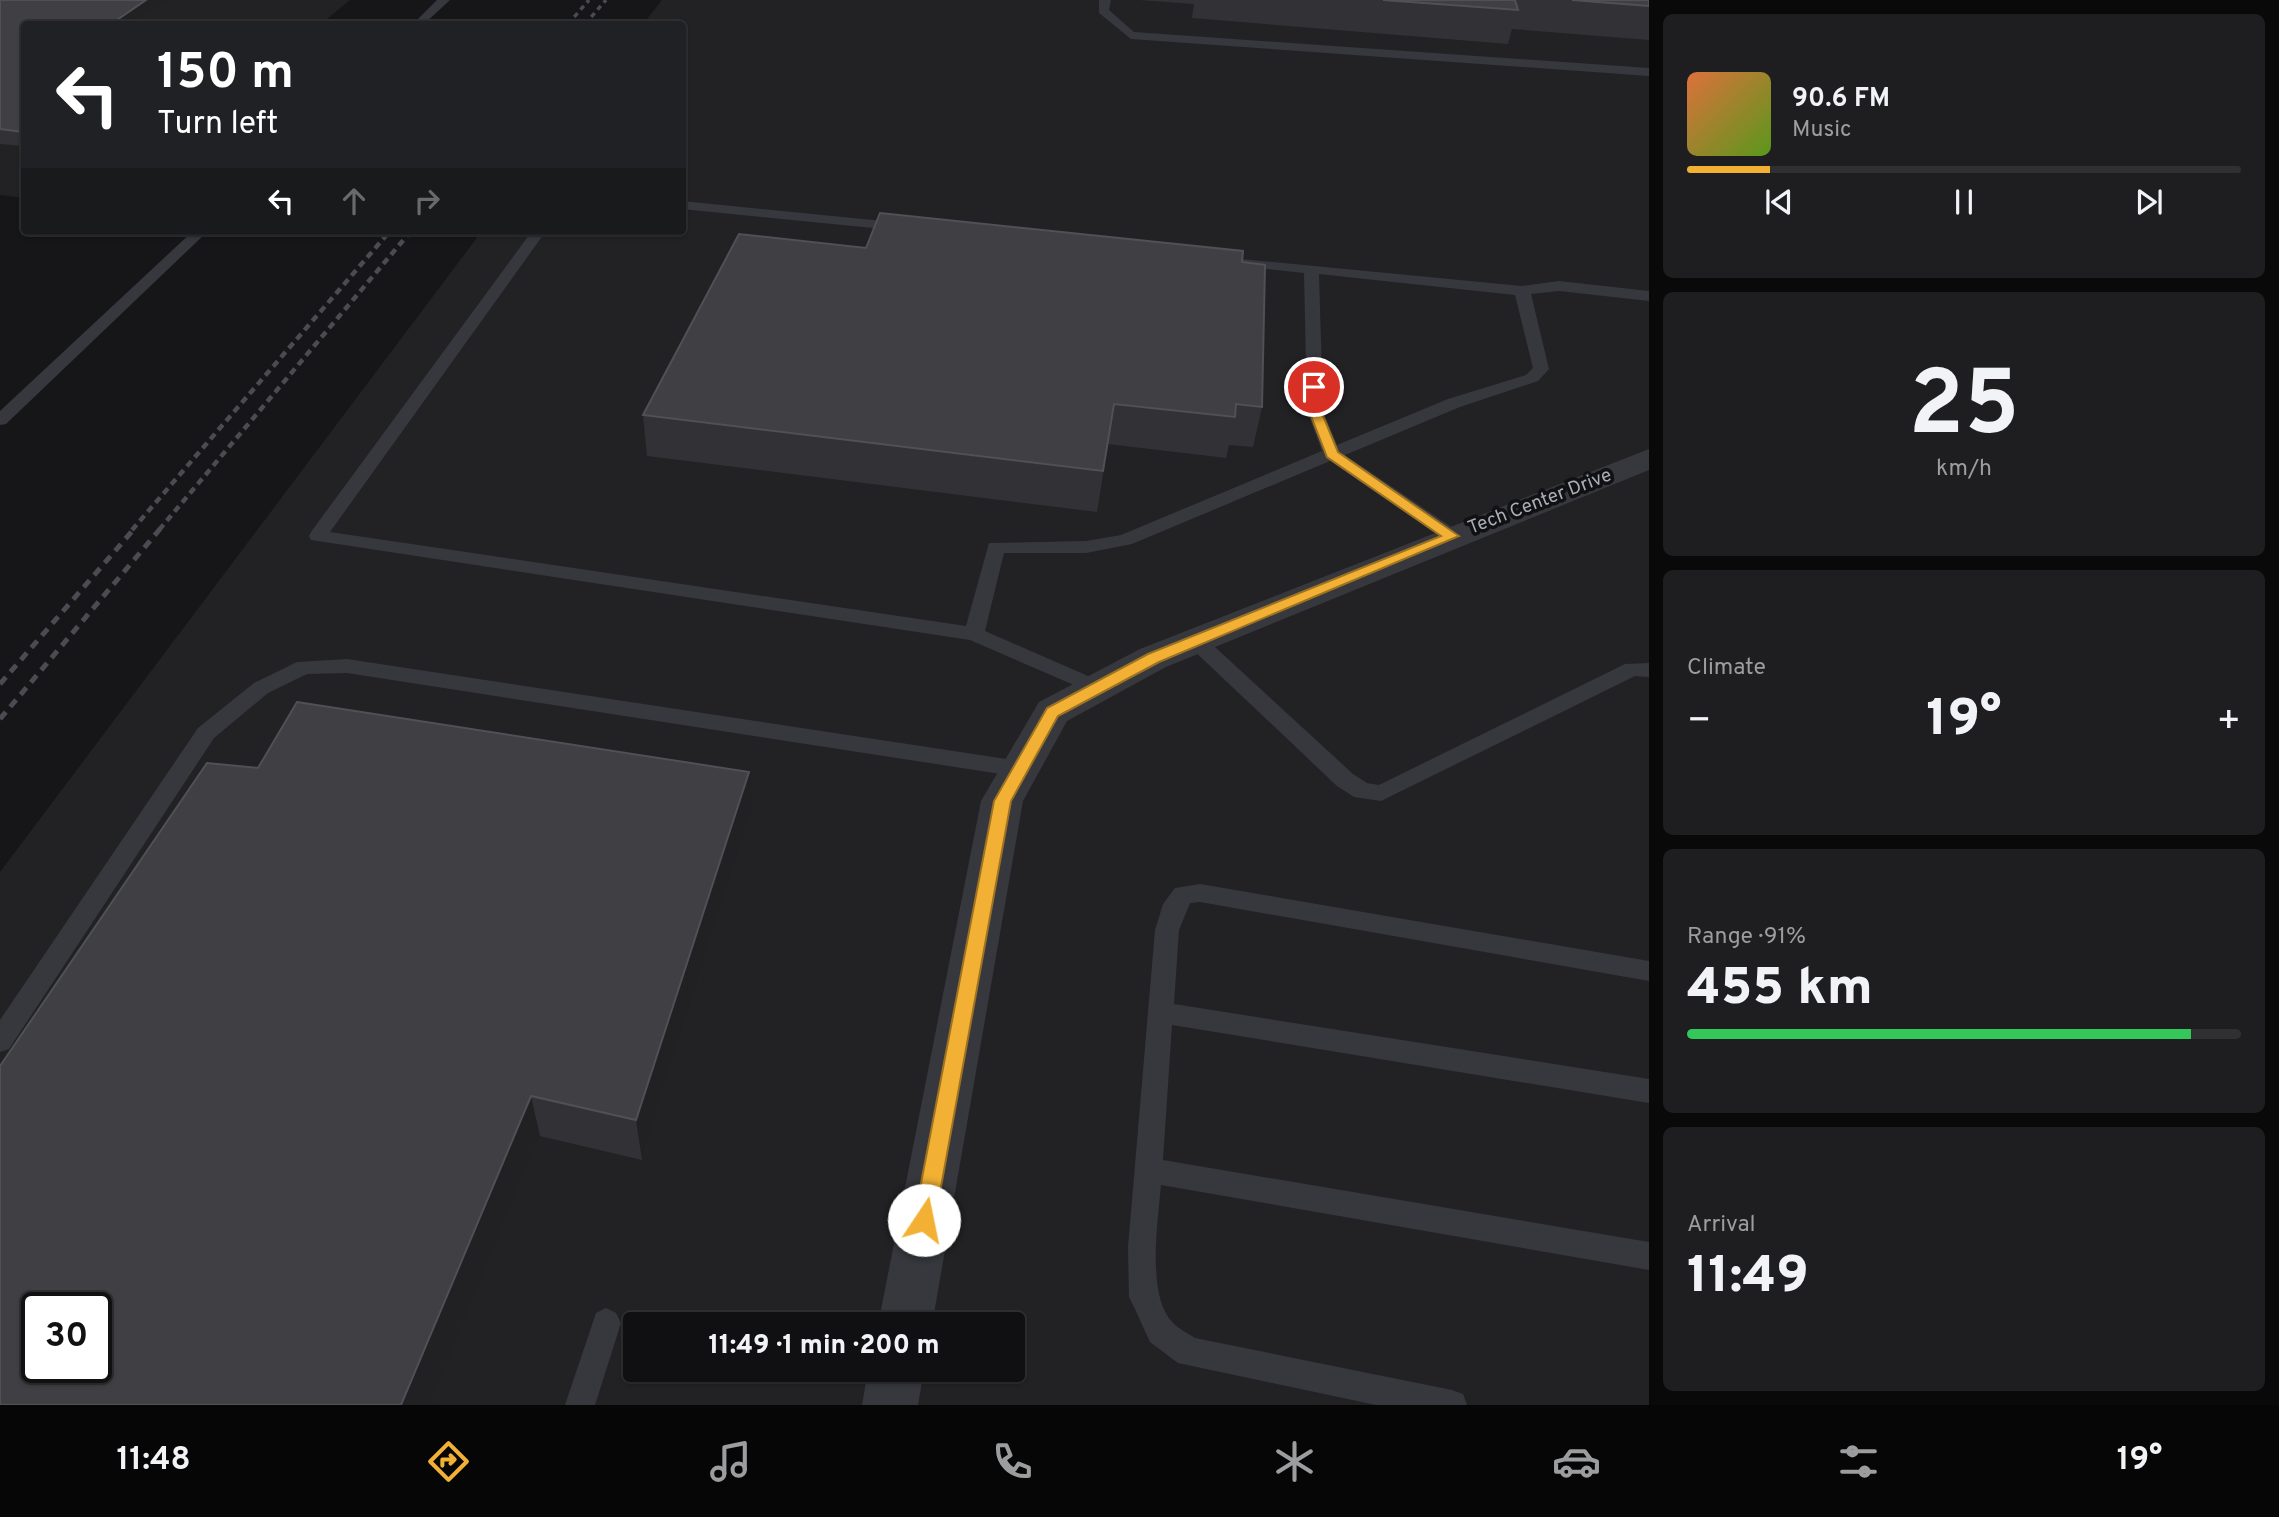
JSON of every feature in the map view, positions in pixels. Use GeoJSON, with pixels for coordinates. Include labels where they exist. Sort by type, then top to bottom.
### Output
{"type":"FeatureCollection","features":[{"type":"Feature","properties":{"kind":"street","name":"Tech Center Drive"},"geometry":{"type":"LineString","coordinates":[[907,1312],[1003,801],[1053,712],[1153,658],[1451,536],[1649,459]]}},
{"type":"Feature","properties":{"kind":"street"},"geometry":{"type":"LineString","coordinates":[[890,1405],[895,1382]]}},
{"type":"Feature","properties":{"kind":"lane"},"geometry":{"type":"LineString","coordinates":[[421,21],[444,0]]}},
{"type":"Feature","properties":{"kind":"lane"},"geometry":{"type":"LineString","coordinates":[[1105,0],[1102,11],[1131,35],[1649,72]]}},
{"type":"Feature","properties":{"kind":"lane"},"geometry":{"type":"LineString","coordinates":[[686,205],[915,229]]}},
{"type":"Feature","properties":{"kind":"lane"},"geometry":{"type":"LineString","coordinates":[[0,420],[197,235]]}},
{"type":"Feature","properties":{"kind":"lane"},"geometry":{"type":"LineString","coordinates":[[536,235],[318,536],[974,634],[1097,688]]}},
{"type":"Feature","properties":{"kind":"lane"},"geometry":{"type":"LineString","coordinates":[[1202,258],[1522,291],[1559,286],[1649,296]]}},
{"type":"Feature","properties":{"kind":"lane"},"geometry":{"type":"LineString","coordinates":[[1311,269],[1315,411],[1332,454],[1451,536]]}},
{"type":"Feature","properties":{"kind":"lane"},"geometry":{"type":"LineString","coordinates":[[974,634],[996,548],[1086,547],[1125,540],[1454,404],[1532,378],[1541,369],[1522,291]]}},
{"type":"Feature","properties":{"kind":"lane"},"geometry":{"type":"LineString","coordinates":[[1196,641],[1345,780],[1362,792],[1381,793],[1632,669],[1649,670]]}},
{"type":"Feature","properties":{"kind":"lane"},"geometry":{"type":"LineString","coordinates":[[0,1041],[206,733],[261,688],[304,667],[347,666],[1020,769]]}},
{"type":"Feature","properties":{"kind":"lane"},"geometry":{"type":"LineString","coordinates":[[1452,1405],[1189,1352],[1161,1332],[1143,1297],[1142,1247],[1167,930],[1175,904],[1183,895],[1200,893],[1649,971]]}},
{"type":"Feature","properties":{"kind":"lane"},"geometry":{"type":"LineString","coordinates":[[1160,1012],[1649,1091]]}},
{"type":"Feature","properties":{"kind":"lane"},"geometry":{"type":"LineString","coordinates":[[1147,1170],[1649,1256]]}},
{"type":"Feature","properties":{"kind":"lane"},"geometry":{"type":"LineString","coordinates":[[580,1405],[606,1323]]}},
{"type":"Feature","properties":{"kind":"shaded area"},"geometry":{"type":"Polygon","coordinates":[[[0,0],[350,0],[325,21],[21,21],[21,198],[0,195],[0,0]]]}},
{"type":"Feature","properties":{"kind":"shaded area"},"geometry":{"type":"Polygon","coordinates":[[[662,0],[1649,0],[1649,1405],[0,1405],[0,872],[479,235],[686,235],[686,21],[645,21],[662,0]]]}},
{"type":"Feature","properties":{"kind":"building"},"geometry":{"type":"Polygon","coordinates":[[[0,0],[146,0],[115,21],[21,21],[21,132],[0,129],[0,0]]]}},
{"type":"Feature","properties":{"kind":"building"},"geometry":{"type":"Polygon","coordinates":[[[1383,0],[1515,0],[1518,10],[1383,0]]]}},
{"type":"Feature","properties":{"kind":"building"},"geometry":{"type":"Polygon","coordinates":[[[1572,0],[1649,0],[1649,6],[1572,0]]]}},
{"type":"Feature","properties":{"kind":"building"},"geometry":{"type":"Polygon","coordinates":[[[880,213],[1243,251],[1242,262],[1265,265],[1262,407],[1236,404],[1235,417],[1114,404],[1103,471],[643,415],[739,234],[866,248],[880,213]]]}},
{"type":"Feature","properties":{"kind":"building"},"geometry":{"type":"Polygon","coordinates":[[[297,702],[749,772],[636,1120],[531,1096],[401,1405],[0,1405],[0,1066],[207,763],[258,768],[297,702]]]}},
{"type":"Feature","properties":{"kind":"railway"},"geometry":{"type":"LineString","coordinates":[[571,21],[589,0]]}},
{"type":"Feature","properties":{"kind":"railway"},"geometry":{"type":"LineString","coordinates":[[588,21],[606,0]]}},
{"type":"Feature","properties":{"kind":"railway"},"geometry":{"type":"LineString","coordinates":[[132,530],[387,235]]}},
{"type":"Feature","properties":{"kind":"railway"},"geometry":{"type":"LineString","coordinates":[[159,530],[408,235]]}},
{"type":"Feature","properties":{"kind":"railway"},"geometry":{"type":"LineString","coordinates":[[0,684],[134,529]]}},
{"type":"Feature","properties":{"kind":"railway"},"geometry":{"type":"LineString","coordinates":[[0,719],[160,529]]}},
{"type":"Feature","properties":{"kind":"route"},"geometry":{"type":"LineString","coordinates":[[924,1220],[1003,801],[1053,712],[1153,658],[1451,536],[1332,454],[1315,411],[1314,387]]}}]}
